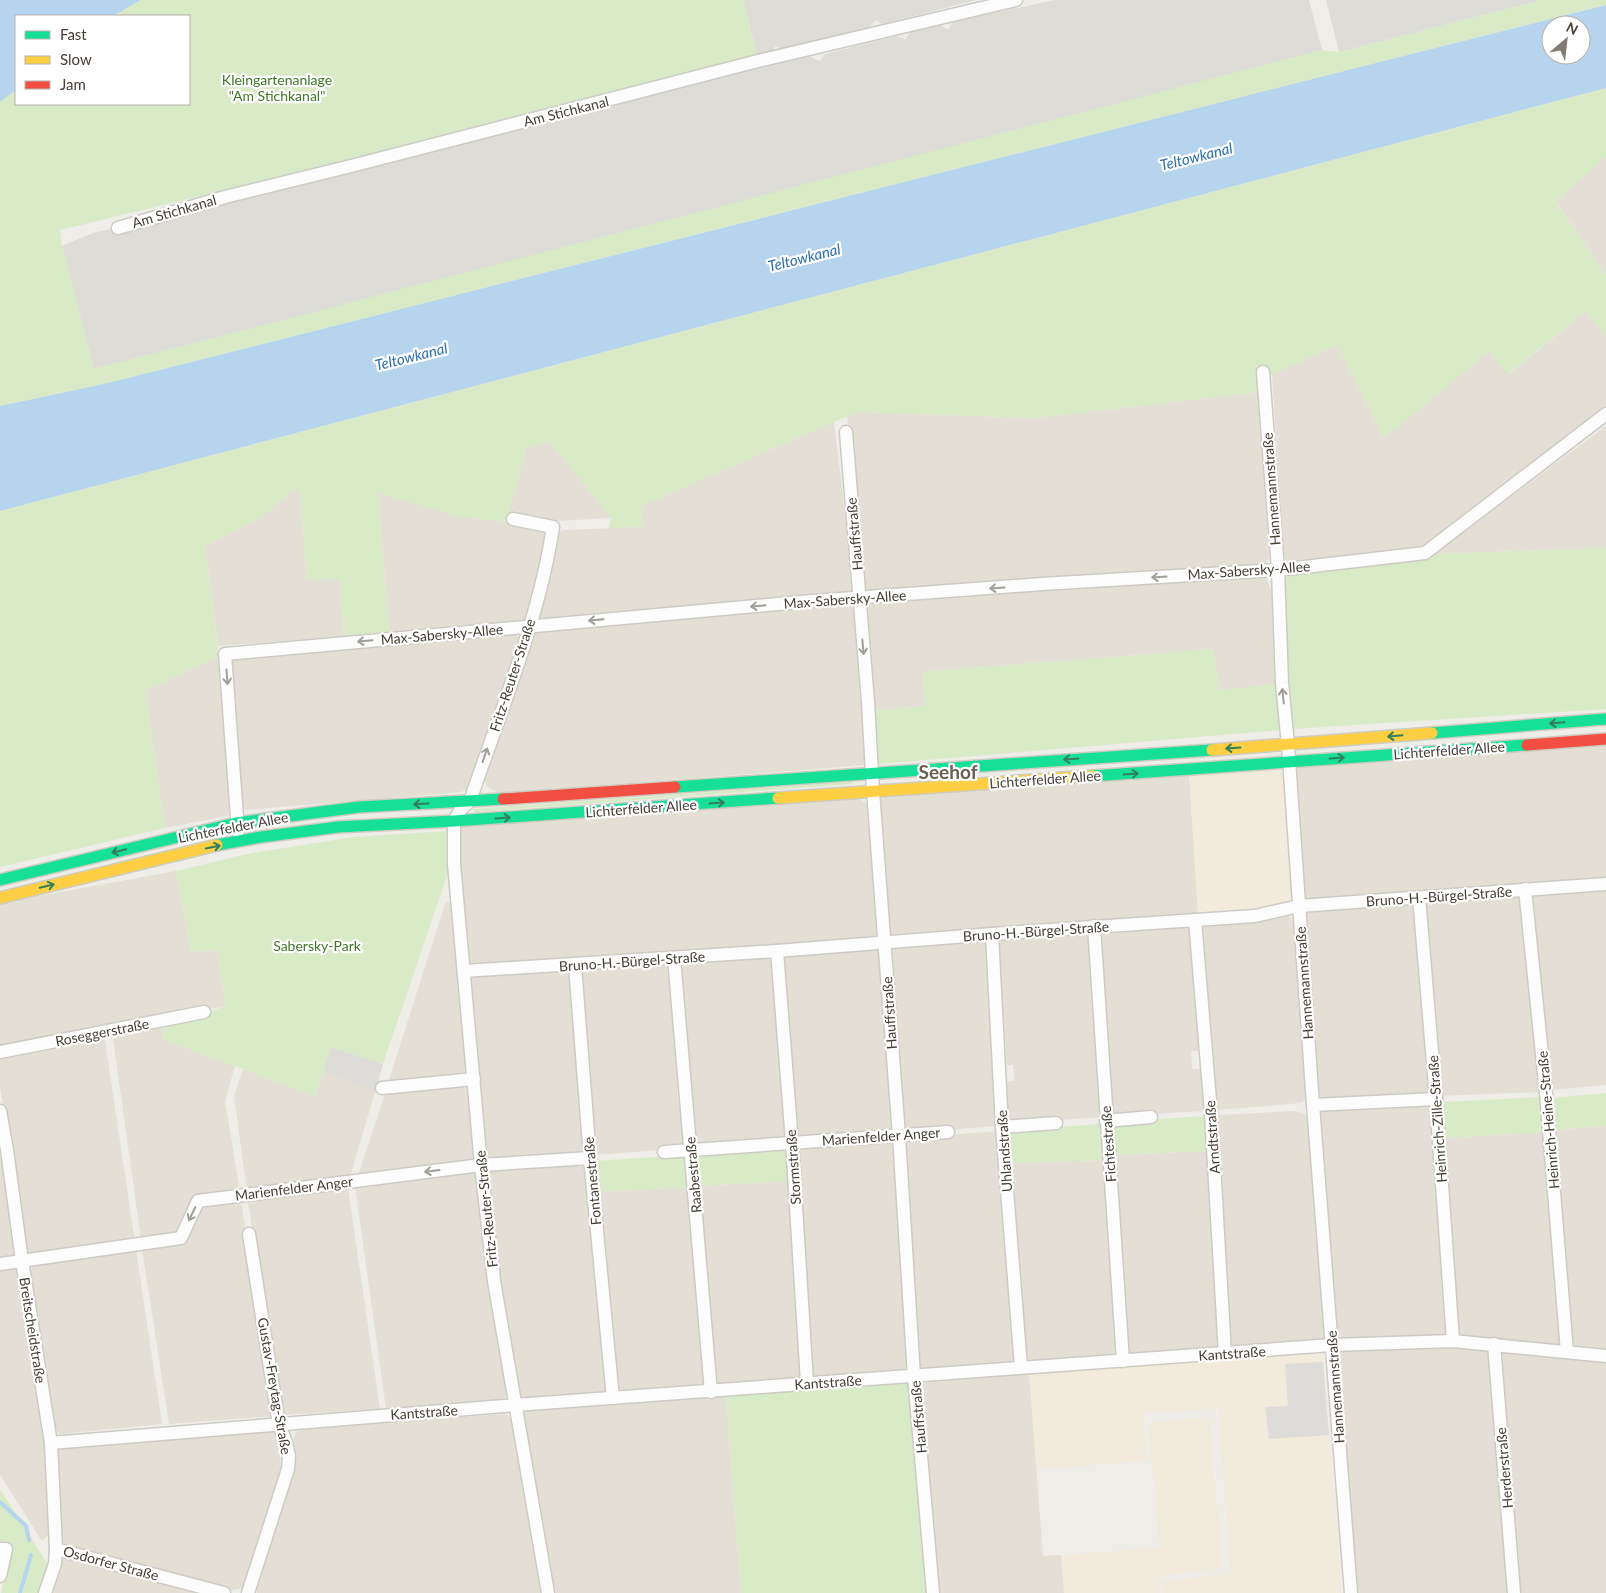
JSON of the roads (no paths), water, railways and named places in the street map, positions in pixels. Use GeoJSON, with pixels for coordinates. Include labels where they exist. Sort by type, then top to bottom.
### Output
{"type":"FeatureCollection","features":[{"type":"Feature","properties":{"kind":"main road","name":"Lichterfelder Allee"},"geometry":{"type":"LineString","coordinates":[[0,880],[236,823],[359,807],[1288,745],[1606,719]]}},
{"type":"Feature","properties":{"kind":"main road","name":"Lichterfelder Allee"},"geometry":{"type":"LineString","coordinates":[[0,898],[166,857],[298,831],[1606,739]]}},
{"type":"Feature","properties":{"kind":"street","name":"Am Stichkanal"},"geometry":{"type":"LineString","coordinates":[[118,228],[225,197],[758,61],[1016,0]]}},
{"type":"Feature","properties":{"kind":"street","name":"Hannemannstraße"},"geometry":{"type":"LineString","coordinates":[[1263,372],[1278,570],[1282,683],[1351,1593]]}},
{"type":"Feature","properties":{"kind":"street","name":"Max-Sabersky-Allee"},"geometry":{"type":"LineString","coordinates":[[240,841],[236,823],[225,654],[859,598],[1042,584],[1278,570],[1425,553],[1606,414]]}},
{"type":"Feature","properties":{"kind":"street","name":"Hauffstraße"},"geometry":{"type":"LineString","coordinates":[[846,432],[899,1136],[914,1376],[933,1593]]}},
{"type":"Feature","properties":{"kind":"street","name":"Fritz-Reuter-Straße"},"geometry":{"type":"LineString","coordinates":[[470,801],[530,626],[550,547],[553,527],[512,519]]}},
{"type":"Feature","properties":{"kind":"street"},"geometry":{"type":"LineString","coordinates":[[454,821],[461,809],[470,801]]}},
{"type":"Feature","properties":{"kind":"street","name":"Fritz-Reuter-Straße"},"geometry":{"type":"LineString","coordinates":[[454,821],[454,864],[480,1165],[494,1281],[548,1593]]}},
{"type":"Feature","properties":{"kind":"street","name":"Bruno-H.-Bürgel-Straße"},"geometry":{"type":"LineString","coordinates":[[464,971],[576,965],[1094,926],[1254,916],[1299,906],[1606,884]]}},
{"type":"Feature","properties":{"kind":"street","name":"Heinrich-Heine-Straße"},"geometry":{"type":"LineString","coordinates":[[1525,889],[1546,1093],[1567,1352]]}},
{"type":"Feature","properties":{"kind":"street","name":"Heinrich-Zille-Straße"},"geometry":{"type":"LineString","coordinates":[[1418,897],[1436,1099],[1453,1340]]}},
{"type":"Feature","properties":{"kind":"street","name":"Arndtstraße"},"geometry":{"type":"LineString","coordinates":[[1196,920],[1225,1354]]}},
{"type":"Feature","properties":{"kind":"street","name":"Fichtestraße"},"geometry":{"type":"LineString","coordinates":[[1094,926],[1123,1361]]}},
{"type":"Feature","properties":{"kind":"street","name":"Uhlandstraße"},"geometry":{"type":"LineString","coordinates":[[992,934],[1002,1127],[1021,1367]]}},
{"type":"Feature","properties":{"kind":"street","name":"Stormstraße"},"geometry":{"type":"LineString","coordinates":[[777,951],[792,1142],[807,1383]]}},
{"type":"Feature","properties":{"kind":"street","name":"Raabestraße"},"geometry":{"type":"LineString","coordinates":[[674,958],[711,1392]]}},
{"type":"Feature","properties":{"kind":"street","name":"Fontanestraße"},"geometry":{"type":"LineString","coordinates":[[576,965],[590,1158],[613,1398]]}},
{"type":"Feature","properties":{"kind":"street","name":"Roseggerstraße"},"geometry":{"type":"LineString","coordinates":[[0,1052],[204,1012]]}},
{"type":"Feature","properties":{"kind":"street"},"geometry":{"type":"LineString","coordinates":[[382,1088],[474,1079]]}},
{"type":"Feature","properties":{"kind":"street"},"geometry":{"type":"LineString","coordinates":[[1313,1106],[1436,1099]]}},
{"type":"Feature","properties":{"kind":"street","name":"Breitscheidstraße"},"geometry":{"type":"LineString","coordinates":[[0,1111],[4,1151],[51,1442],[56,1549],[55,1564],[45,1593]]}},
{"type":"Feature","properties":{"kind":"street"},"geometry":{"type":"LineString","coordinates":[[1106,1121],[1151,1117]]}},
{"type":"Feature","properties":{"kind":"street"},"geometry":{"type":"LineString","coordinates":[[1002,1127],[1056,1123]]}},
{"type":"Feature","properties":{"kind":"street","name":"Marienfelder Anger"},"geometry":{"type":"LineString","coordinates":[[664,1152],[948,1132]]}},
{"type":"Feature","properties":{"kind":"street","name":"Marienfelder Anger"},"geometry":{"type":"LineString","coordinates":[[0,1264],[181,1238],[198,1202],[243,1194],[480,1165],[590,1158]]}},
{"type":"Feature","properties":{"kind":"street","name":"Gustav-Freytag-Straße"},"geometry":{"type":"LineString","coordinates":[[248,1593],[288,1469],[289,1456],[279,1425],[249,1234]]}},
{"type":"Feature","properties":{"kind":"street","name":"Kantstraße"},"geometry":{"type":"LineString","coordinates":[[51,1442],[515,1405],[1332,1345],[1453,1340],[1606,1356]]}},
{"type":"Feature","properties":{"kind":"street","name":"Herderstraße"},"geometry":{"type":"LineString","coordinates":[[1494,1344],[1514,1593]]}},
{"type":"Feature","properties":{"kind":"street"},"geometry":{"type":"LineString","coordinates":[[0,1576],[3,1549]]}},
{"type":"Feature","properties":{"kind":"street","name":"Osdorfer Straße"},"geometry":{"type":"LineString","coordinates":[[56,1549],[224,1593]]}},
{"type":"Feature","properties":{"kind":"water"},"geometry":{"type":"Polygon","coordinates":[[[0,0],[141,0],[115,15],[15,15],[15,91],[0,102],[0,0]]]}},
{"type":"Feature","properties":{"kind":"water","name":"Teltowkanal"},"geometry":{"type":"Polygon","coordinates":[[[1606,5],[1606,88],[0,511],[0,406],[108,383],[1541,21],[1541,65],[1591,65],[1591,15],[1566,15],[1606,5]]]}},
{"type":"Feature","properties":{"kind":"waterway"},"geometry":{"type":"LineString","coordinates":[[0,1502],[26,1526],[29,1540]]}},
{"type":"Feature","properties":{"kind":"waterway"},"geometry":{"type":"LineString","coordinates":[[20,1593],[31,1555]]}},
{"type":"Feature","properties":{"kind":"district","name":"Seehof"},"geometry":{"type":"Point","coordinates":[948,771]}},
{"type":"Feature","properties":{"kind":"park label","name":"Kleingartenanlage \"Am Stichkanal\""},"geometry":{"type":"Point","coordinates":[277,88]}},
{"type":"Feature","properties":{"kind":"park label","name":"Sabersky-Park"},"geometry":{"type":"Point","coordinates":[317,945]}}]}
